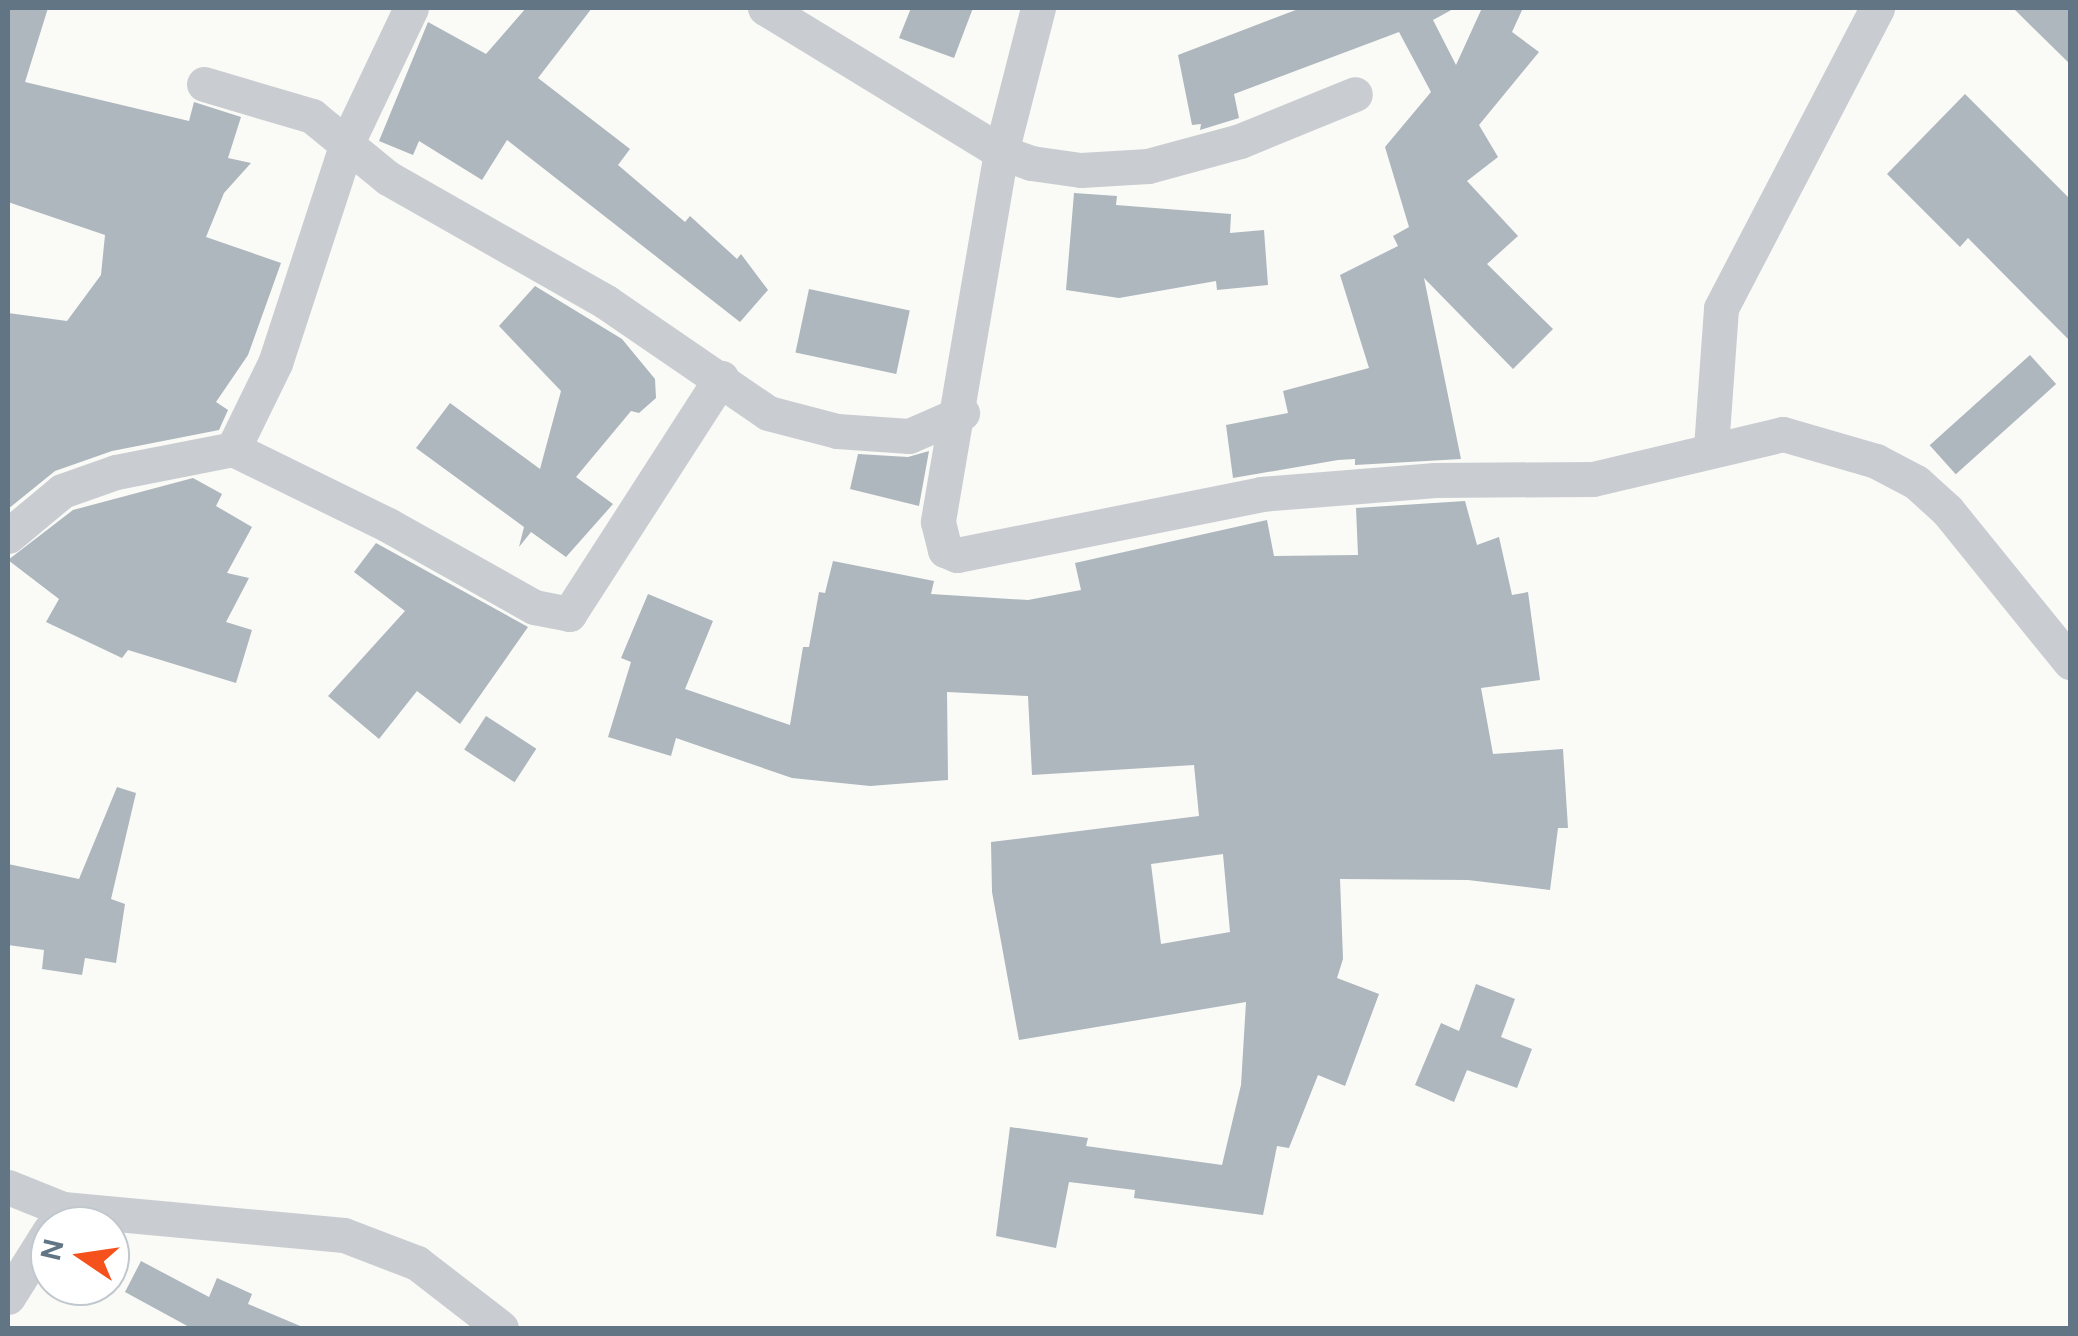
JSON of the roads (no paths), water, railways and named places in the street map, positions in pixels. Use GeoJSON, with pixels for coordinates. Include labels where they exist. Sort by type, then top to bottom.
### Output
{"type":"FeatureCollection","features":[{"type":"Feature","properties":{"kind":"street"},"geometry":{"type":"LineString","coordinates":[[233,449],[275,363],[347,143],[411,8]]}},
{"type":"Feature","properties":{"kind":"street"},"geometry":{"type":"LineString","coordinates":[[765,8],[1001,152],[1081,170],[1148,166],[1240,141],[1355,94]]}},
{"type":"Feature","properties":{"kind":"street"},"geometry":{"type":"LineString","coordinates":[[1038,8],[1001,152],[962,413],[938,522],[938,540],[957,555],[1243,497],[1435,480],[1593,478],[1782,434],[1876,460],[1916,482],[1947,510],[2070,662]]}},
{"type":"Feature","properties":{"kind":"street"},"geometry":{"type":"LineString","coordinates":[[1711,448],[1720,308],[1876,8]]}},
{"type":"Feature","properties":{"kind":"street"},"geometry":{"type":"LineString","coordinates":[[204,84],[312,116],[388,178],[527,254],[721,378],[768,413],[837,432],[909,436],[962,413]]}},
{"type":"Feature","properties":{"kind":"street"},"geometry":{"type":"LineString","coordinates":[[8,536],[62,491],[116,472],[233,449],[388,524],[534,608],[568,614],[721,378]]}},
{"type":"Feature","properties":{"kind":"street"},"geometry":{"type":"LineString","coordinates":[[8,1186],[34,1206]]}},
{"type":"Feature","properties":{"kind":"street"},"geometry":{"type":"LineString","coordinates":[[130,1225],[344,1235],[417,1263],[502,1328]]}},
{"type":"Feature","properties":{"kind":"street"},"geometry":{"type":"LineString","coordinates":[[8,1297],[30,1262]]}}]}
